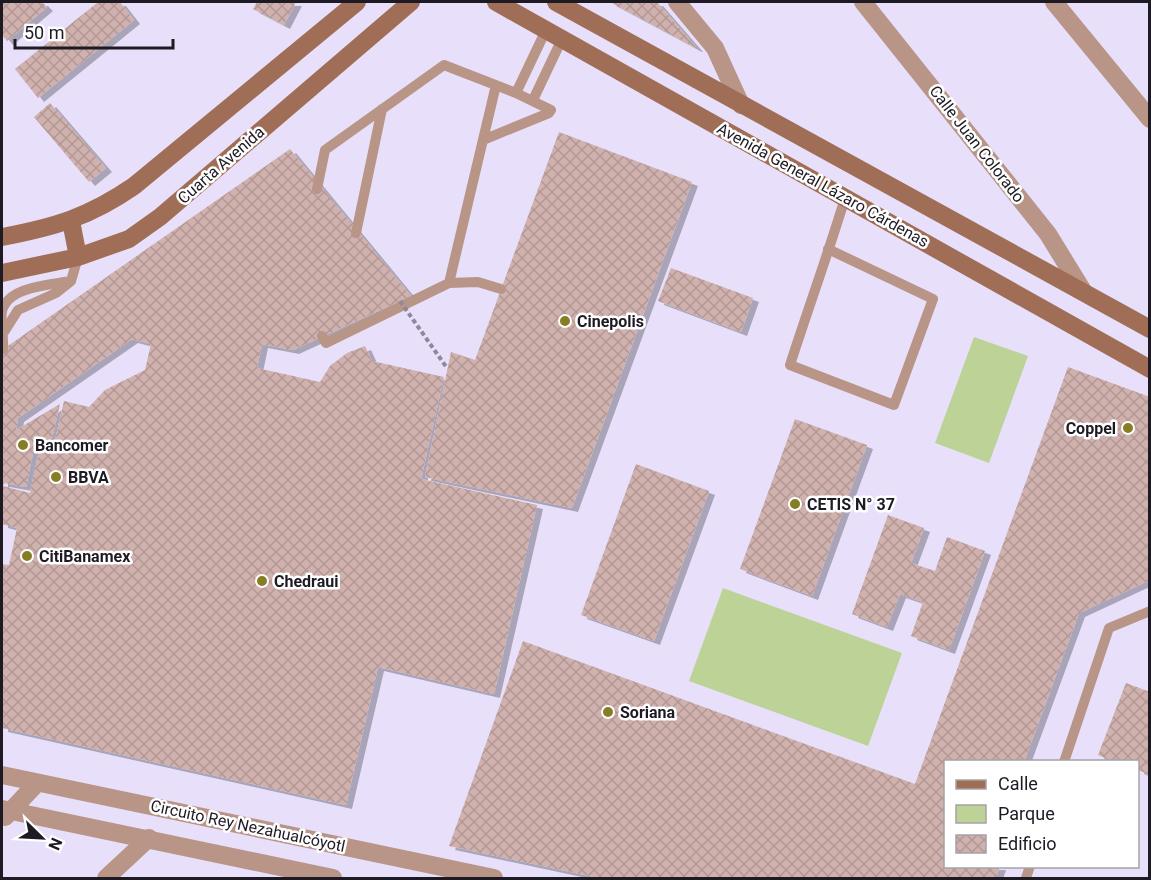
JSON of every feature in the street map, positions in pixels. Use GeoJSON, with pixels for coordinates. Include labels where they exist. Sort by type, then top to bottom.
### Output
{"type":"FeatureCollection","features":[{"type":"Feature","properties":{"kind":"street"},"geometry":{"type":"LineString","coordinates":[[2,237],[71,221],[103,208],[134,186],[357,2]]}},
{"type":"Feature","properties":{"kind":"street","name":"Cuarta Avenida"},"geometry":{"type":"LineString","coordinates":[[2,273],[78,257],[129,239],[160,217],[411,2]]}},
{"type":"Feature","properties":{"kind":"street","name":"Avenida General Lázaro Cárdenas"},"geometry":{"type":"LineString","coordinates":[[496,2],[1149,369]]}},
{"type":"Feature","properties":{"kind":"street","name":"Avenida General Lázaro Cárdenas"},"geometry":{"type":"LineString","coordinates":[[556,2],[1149,328]]}},
{"type":"Feature","properties":{"kind":"street"},"geometry":{"type":"LineString","coordinates":[[677,2],[715,48],[741,105]]}},
{"type":"Feature","properties":{"kind":"street","name":"Calle Juan Colorado"},"geometry":{"type":"LineString","coordinates":[[863,2],[1048,234],[1083,291]]}},
{"type":"Feature","properties":{"kind":"street"},"geometry":{"type":"LineString","coordinates":[[1054,2],[1149,119]]}},
{"type":"Feature","properties":{"kind":"street"},"geometry":{"type":"LineString","coordinates":[[71,221],[78,257]]}},
{"type":"Feature","properties":{"kind":"street","name":"Circuito Rey Nezahualcóyotl"},"geometry":{"type":"LineString","coordinates":[[2,775],[284,832],[494,879]]}},
{"type":"Feature","properties":{"kind":"street"},"geometry":{"type":"LineString","coordinates":[[5,813],[37,783]]}},
{"type":"Feature","properties":{"kind":"street","name":"Circuito Rey Nezahualcóyotl"},"geometry":{"type":"LineString","coordinates":[[5,813],[149,838],[333,879]]}},
{"type":"Feature","properties":{"kind":"street"},"geometry":{"type":"LineString","coordinates":[[106,879],[149,838]]}},
{"type":"Feature","properties":{"kind":"lane"},"geometry":{"type":"LineString","coordinates":[[516,93],[554,34]]}},
{"type":"Feature","properties":{"kind":"lane"},"geometry":{"type":"LineString","coordinates":[[532,100],[554,34]]}},
{"type":"Feature","properties":{"kind":"lane"},"geometry":{"type":"LineString","coordinates":[[317,189],[325,150],[444,65],[549,107],[549,113],[483,140]]}},
{"type":"Feature","properties":{"kind":"lane"},"geometry":{"type":"LineString","coordinates":[[448,284],[496,85]]}},
{"type":"Feature","properties":{"kind":"lane"},"geometry":{"type":"LineString","coordinates":[[356,233],[382,109]]}},
{"type":"Feature","properties":{"kind":"lane"},"geometry":{"type":"LineString","coordinates":[[828,249],[933,298],[894,405],[790,365],[828,249],[845,198]]}},
{"type":"Feature","properties":{"kind":"lane"},"geometry":{"type":"LineString","coordinates":[[4,332],[18,310],[56,293],[71,280],[78,257]]}},
{"type":"Feature","properties":{"kind":"lane"},"geometry":{"type":"LineString","coordinates":[[3,349],[2,311],[11,296],[71,280]]}},
{"type":"Feature","properties":{"kind":"lane"},"geometry":{"type":"LineString","coordinates":[[322,336],[326,343],[448,284],[478,282],[501,289]]}},
{"type":"Feature","properties":{"kind":"lane"},"geometry":{"type":"LineString","coordinates":[[1065,760],[1108,628],[1149,610]]}},
{"type":"Feature","properties":{"kind":"path"},"geometry":{"type":"LineString","coordinates":[[400,301],[447,368]]}},
{"type":"Feature","properties":{"kind":"green space"},"geometry":{"type":"Polygon","coordinates":[[[974,337],[1028,356],[989,463],[935,443],[974,337]]]}},
{"type":"Feature","properties":{"kind":"green space"},"geometry":{"type":"Polygon","coordinates":[[[723,588],[902,653],[868,746],[689,681],[723,588]]]}},
{"type":"Feature","properties":{"kind":"building"},"geometry":{"type":"Polygon","coordinates":[[[2,2],[42,2],[47,7],[7,41],[2,35],[2,2]]]}},
{"type":"Feature","properties":{"kind":"building"},"geometry":{"type":"Polygon","coordinates":[[[98,2],[120,2],[134,20],[38,98],[15,69],[98,2]]]}},
{"type":"Feature","properties":{"kind":"building"},"geometry":{"type":"Polygon","coordinates":[[[257,2],[296,2],[284,25],[253,9],[257,2]]]}},
{"type":"Feature","properties":{"kind":"building"},"geometry":{"type":"Polygon","coordinates":[[[610,2],[657,2],[697,48],[696,48],[610,2]]]}},
{"type":"Feature","properties":{"kind":"building"},"geometry":{"type":"Polygon","coordinates":[[[50,103],[106,168],[89,182],[34,117],[50,103]]]}},
{"type":"Feature","properties":{"kind":"building","name":"Cinepolis"},"geometry":{"type":"Polygon","coordinates":[[[559,132],[692,182],[572,508],[425,477],[451,352],[475,360],[559,132]]]}},
{"type":"Feature","properties":{"kind":"building","name":"Chedraui"},"geometry":{"type":"Polygon","coordinates":[[[290,149],[411,296],[293,350],[262,344],[257,368],[320,382],[330,366],[347,353],[365,346],[372,361],[444,377],[421,479],[537,505],[494,694],[378,667],[346,805],[2,728],[2,564],[9,565],[17,528],[2,524],[2,350],[290,149]],[[132,339],[18,418],[16,430],[60,404],[50,447],[35,443],[26,487],[4,483],[3,486],[30,493],[39,451],[52,454],[64,401],[89,407],[105,390],[145,370],[151,344],[132,339]]]}},
{"type":"Feature","properties":{"kind":"building"},"geometry":{"type":"Polygon","coordinates":[[[671,268],[753,298],[741,332],[658,301],[671,268]]]}},
{"type":"Feature","properties":{"kind":"building"},"geometry":{"type":"Polygon","coordinates":[[[1068,367],[1150,397],[1150,580],[1079,613],[1025,760],[944,760],[944,868],[999,868],[996,878],[599,878],[449,846],[523,641],[915,784],[1068,367]]]}},
{"type":"Feature","properties":{"kind":"building"},"geometry":{"type":"Polygon","coordinates":[[[795,419],[867,445],[812,596],[740,569],[795,419]]]}},
{"type":"Feature","properties":{"kind":"building"},"geometry":{"type":"Polygon","coordinates":[[[636,464],[709,491],[654,641],[581,615],[636,464]]]}},
{"type":"Feature","properties":{"kind":"building"},"geometry":{"type":"Polygon","coordinates":[[[888,515],[924,528],[911,563],[935,571],[947,537],[985,551],[949,650],[911,636],[923,602],[900,594],[887,627],[852,614],[888,515]]]}},
{"type":"Feature","properties":{"kind":"building"},"geometry":{"type":"Polygon","coordinates":[[[1126,683],[1150,692],[1150,775],[1139,770],[1139,760],[1110,760],[1098,755],[1126,683]]]}},
{"type":"Feature","properties":{"kind":"place","name":"Cinepolis"},"geometry":{"type":"Point","coordinates":[565,321]}},
{"type":"Feature","properties":{"kind":"place","name":"Coppel"},"geometry":{"type":"Point","coordinates":[1128,428]}},
{"type":"Feature","properties":{"kind":"place","name":"Bancomer"},"geometry":{"type":"Point","coordinates":[23,445]}},
{"type":"Feature","properties":{"kind":"place","name":"BBVA"},"geometry":{"type":"Point","coordinates":[56,477]}},
{"type":"Feature","properties":{"kind":"place","name":"CETIS N° 37"},"geometry":{"type":"Point","coordinates":[795,504]}},
{"type":"Feature","properties":{"kind":"place","name":"CitiBanamex"},"geometry":{"type":"Point","coordinates":[27,556]}},
{"type":"Feature","properties":{"kind":"place","name":"Chedraui"},"geometry":{"type":"Point","coordinates":[262,581]}},
{"type":"Feature","properties":{"kind":"place","name":"Soriana"},"geometry":{"type":"Point","coordinates":[608,712]}}]}
